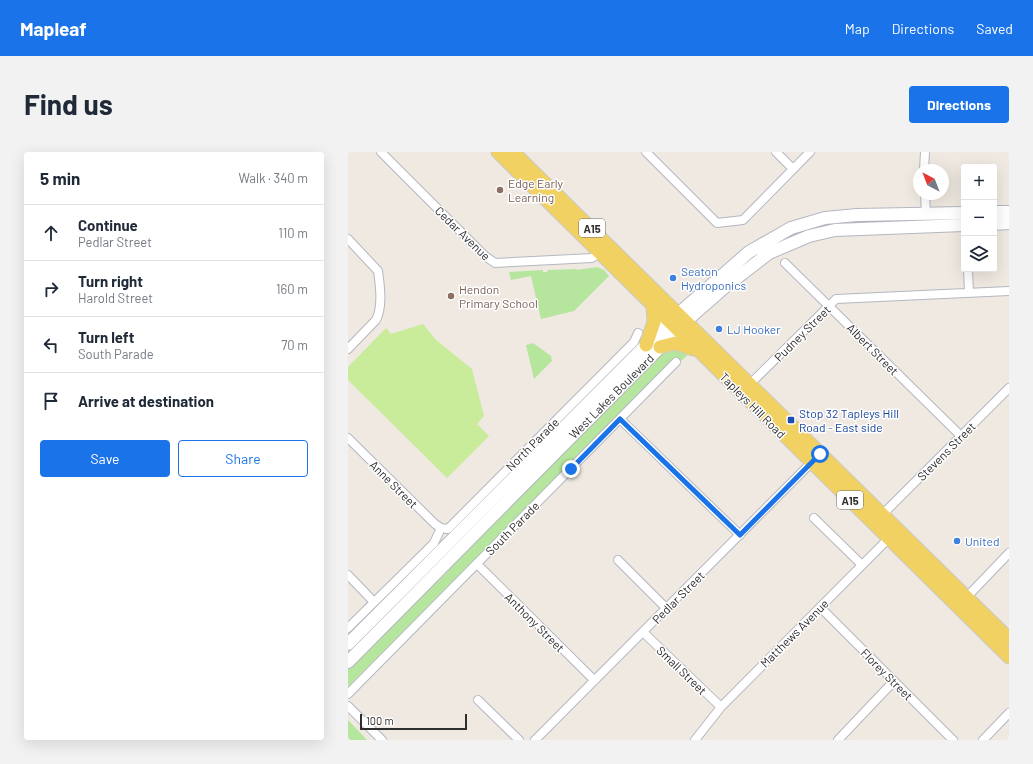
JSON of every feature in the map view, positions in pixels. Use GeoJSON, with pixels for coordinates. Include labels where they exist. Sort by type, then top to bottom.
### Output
{"type":"FeatureCollection","features":[{"type":"Feature","properties":{"kind":"main road","name":"Tapleys Hill Road"},"geometry":{"type":"LineString","coordinates":[[498,152],[604,249],[962,602],[1009,657]]}},
{"type":"Feature","properties":{"kind":"main road","name":"Tapleys Hill Road"},"geometry":{"type":"LineString","coordinates":[[513,152],[604,249],[653,306],[678,322],[701,354],[746,389]]}},
{"type":"Feature","properties":{"kind":"main road"},"geometry":{"type":"LineString","coordinates":[[997,212],[1009,212]]}},
{"type":"Feature","properties":{"kind":"main road","name":"West Lakes Boulevard"},"geometry":{"type":"LineString","coordinates":[[926,220],[961,214]]}},
{"type":"Feature","properties":{"kind":"main road","name":"West Lakes Boulevard"},"geometry":{"type":"LineString","coordinates":[[348,644],[610,380],[646,345],[678,322],[749,252],[791,228],[825,218],[841,217],[926,220],[961,225]]}},
{"type":"Feature","properties":{"kind":"main road"},"geometry":{"type":"LineString","coordinates":[[997,224],[1009,223]]}},
{"type":"Feature","properties":{"kind":"main road"},"geometry":{"type":"LineString","coordinates":[[646,345],[654,322],[653,306]]}},
{"type":"Feature","properties":{"kind":"main road","name":"West Lakes Boulevard"},"geometry":{"type":"LineString","coordinates":[[348,662],[660,347],[678,322]]}},
{"type":"Feature","properties":{"kind":"main road"},"geometry":{"type":"LineString","coordinates":[[660,347],[676,343],[687,346],[701,354]]}},
{"type":"Feature","properties":{"kind":"main road","name":"Tapleys Hill Road"},"geometry":{"type":"LineString","coordinates":[[816,458],[882,515],[893,534]]}},
{"type":"Feature","properties":{"kind":"main road","name":"Tapleys Hill Road"},"geometry":{"type":"LineString","coordinates":[[962,602],[1009,639]]}},
{"type":"Feature","properties":{"kind":"street","name":"Cedar Avenue"},"geometry":{"type":"LineString","coordinates":[[381,152],[484,256],[495,263],[592,258],[604,249]]}},
{"type":"Feature","properties":{"kind":"street"},"geometry":{"type":"LineString","coordinates":[[646,152],[717,223],[743,220],[810,152]]}},
{"type":"Feature","properties":{"kind":"street"},"geometry":{"type":"LineString","coordinates":[[776,152],[793,169]]}},
{"type":"Feature","properties":{"kind":"street"},"geometry":{"type":"LineString","coordinates":[[924,164],[925,152]]}},
{"type":"Feature","properties":{"kind":"street"},"geometry":{"type":"LineString","coordinates":[[926,200],[926,220]]}},
{"type":"Feature","properties":{"kind":"street"},"geometry":{"type":"LineString","coordinates":[[348,239],[378,271],[379,314],[376,320],[348,349]]}},
{"type":"Feature","properties":{"kind":"street","name":"Albert Street"},"geometry":{"type":"LineString","coordinates":[[785,263],[961,436]]}},
{"type":"Feature","properties":{"kind":"street"},"geometry":{"type":"LineString","coordinates":[[968,272],[969,293]]}},
{"type":"Feature","properties":{"kind":"street","name":"Pudney Street"},"geometry":{"type":"LineString","coordinates":[[746,389],[836,299],[1009,291]]}},
{"type":"Feature","properties":{"kind":"street","name":"North Parade"},"geometry":{"type":"LineString","coordinates":[[441,528],[448,528],[467,510],[634,342],[638,333]]}},
{"type":"Feature","properties":{"kind":"street","name":"South Parade"},"geometry":{"type":"LineString","coordinates":[[348,694],[676,362]]}},
{"type":"Feature","properties":{"kind":"street"},"geometry":{"type":"LineString","coordinates":[[598,378],[610,380]]}},
{"type":"Feature","properties":{"kind":"street","name":"Stevens Street"},"geometry":{"type":"LineString","coordinates":[[882,515],[1009,388]]}},
{"type":"Feature","properties":{"kind":"street"},"geometry":{"type":"LineString","coordinates":[[620,419],[740,535]]}},
{"type":"Feature","properties":{"kind":"street","name":"Anne Street"},"geometry":{"type":"LineString","coordinates":[[348,438],[441,528]]}},
{"type":"Feature","properties":{"kind":"street","name":"Pedlar Street"},"geometry":{"type":"LineString","coordinates":[[535,740],[816,458]]}},
{"type":"Feature","properties":{"kind":"street"},"geometry":{"type":"LineString","coordinates":[[467,510],[480,510]]}},
{"type":"Feature","properties":{"kind":"street"},"geometry":{"type":"LineString","coordinates":[[814,518],[862,565]]}},
{"type":"Feature","properties":{"kind":"street"},"geometry":{"type":"LineString","coordinates":[[348,628],[434,542],[441,528]]}},
{"type":"Feature","properties":{"kind":"street","name":"Matthews Avenue"},"geometry":{"type":"LineString","coordinates":[[695,740],[721,707],[893,534]]}},
{"type":"Feature","properties":{"kind":"street"},"geometry":{"type":"LineString","coordinates":[[962,602],[1009,553]]}},
{"type":"Feature","properties":{"kind":"street"},"geometry":{"type":"LineString","coordinates":[[618,560],[666,609]]}},
{"type":"Feature","properties":{"kind":"street","name":"Anthony Street"},"geometry":{"type":"LineString","coordinates":[[477,564],[594,680]]}},
{"type":"Feature","properties":{"kind":"street"},"geometry":{"type":"LineString","coordinates":[[348,575],[374,602]]}},
{"type":"Feature","properties":{"kind":"street","name":"Florey Street"},"geometry":{"type":"LineString","coordinates":[[820,607],[953,740]]}},
{"type":"Feature","properties":{"kind":"street","name":"Small Street"},"geometry":{"type":"LineString","coordinates":[[643,632],[721,707]]}},
{"type":"Feature","properties":{"kind":"street"},"geometry":{"type":"LineString","coordinates":[[838,740],[894,681]]}},
{"type":"Feature","properties":{"kind":"street"},"geometry":{"type":"LineString","coordinates":[[478,700],[519,740]]}},
{"type":"Feature","properties":{"kind":"street"},"geometry":{"type":"LineString","coordinates":[[348,706],[382,740]]}},
{"type":"Feature","properties":{"kind":"street"},"geometry":{"type":"LineString","coordinates":[[983,740],[1009,714]]}},
{"type":"Feature","properties":{"kind":"green space"},"geometry":{"type":"Polygon","coordinates":[[[597,267],[604,270],[609,276],[574,311],[541,319],[531,276],[511,280],[509,272],[543,270],[543,272],[547,272],[548,270],[577,270],[597,267]]]}},
{"type":"Feature","properties":{"kind":"green space"},"geometry":{"type":"Polygon","coordinates":[[[423,324],[436,340],[472,369],[484,416],[477,424],[489,436],[447,478],[348,380],[348,367],[386,328],[391,334],[423,324]]]}},
{"type":"Feature","properties":{"kind":"green space"},"geometry":{"type":"Polygon","coordinates":[[[533,343],[551,356],[552,361],[534,379],[526,345],[533,343]]]}},
{"type":"Feature","properties":{"kind":"green space"},"geometry":{"type":"Polygon","coordinates":[[[671,347],[690,353],[680,362],[675,358],[348,687],[348,667],[436,579],[438,581],[449,570],[447,568],[657,356],[671,347]]]}},
{"type":"Feature","properties":{"kind":"green space"},"geometry":{"type":"Polygon","coordinates":[[[348,720],[367,740],[348,740],[348,720]]]}},
{"type":"Feature","properties":{"kind":"place","name":"Edge Early Learning"},"geometry":{"type":"Point","coordinates":[500,190]}},
{"type":"Feature","properties":{"kind":"place","name":"Seaton Hydroponics"},"geometry":{"type":"Point","coordinates":[673,278]}},
{"type":"Feature","properties":{"kind":"place","name":"Hendon Primary School"},"geometry":{"type":"Point","coordinates":[451,296]}},
{"type":"Feature","properties":{"kind":"place","name":"LJ Hooker"},"geometry":{"type":"Point","coordinates":[719,329]}},
{"type":"Feature","properties":{"kind":"place","name":"Stop 32 Tapleys Hill Road - East side"},"geometry":{"type":"Point","coordinates":[791,420]}},
{"type":"Feature","properties":{"kind":"place","name":"United"},"geometry":{"type":"Point","coordinates":[957,541]}},
{"type":"Feature","properties":{"kind":"route"},"geometry":{"type":"LineString","coordinates":[[571,469],[620,419],[740,535],[820,454]]}}]}
